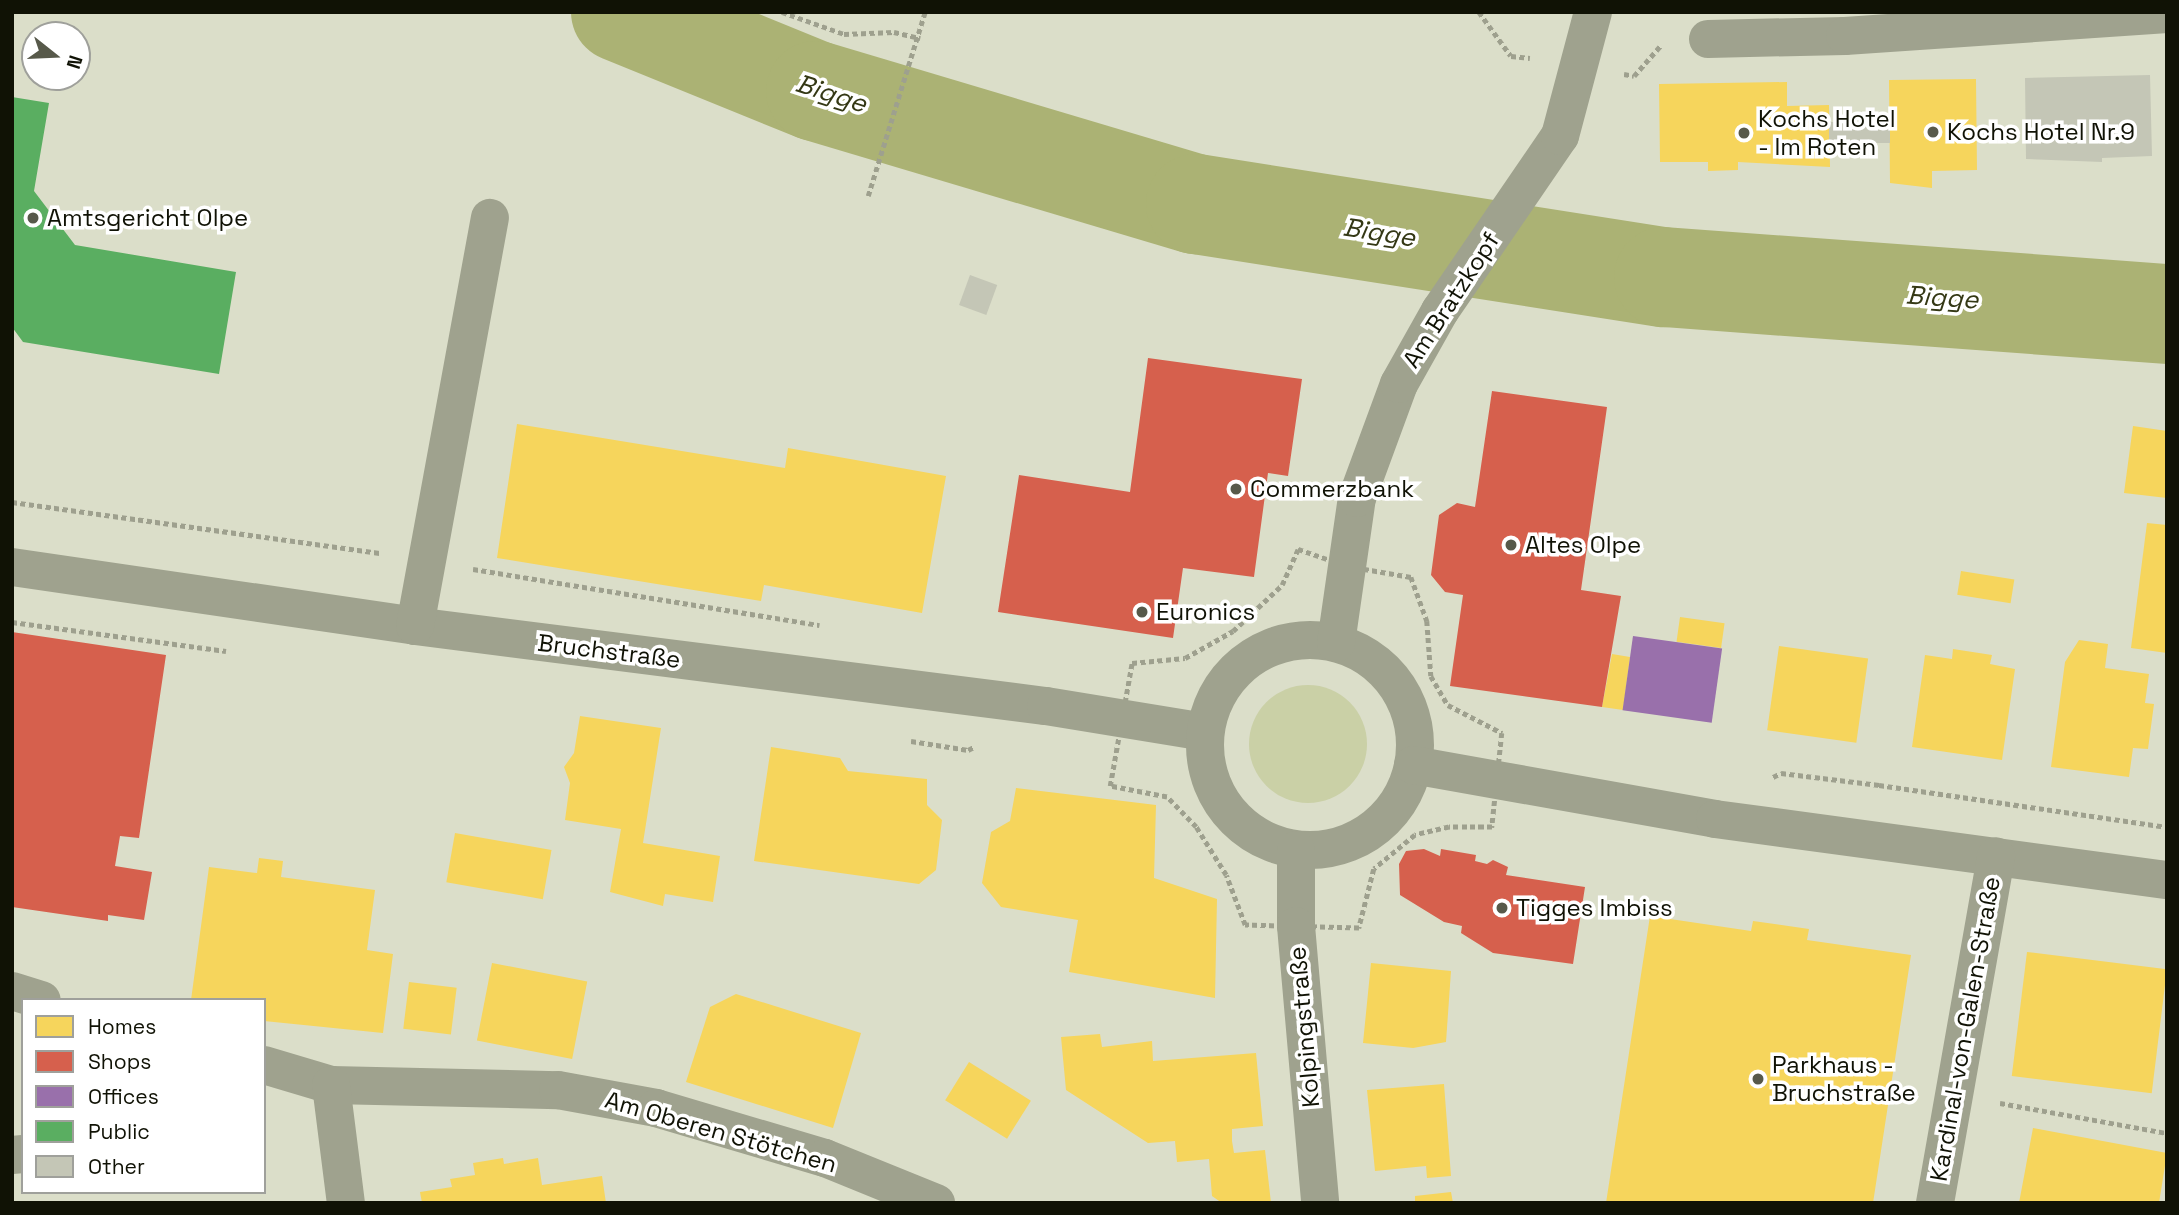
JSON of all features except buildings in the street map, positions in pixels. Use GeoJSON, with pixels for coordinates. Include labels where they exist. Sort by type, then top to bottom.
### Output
{"type":"FeatureCollection","features":[{"type":"Feature","properties":{"kind":"street","name":"Am Bratzkopf"},"geometry":{"type":"LineString","coordinates":[[1336,643],[1361,485],[1402,376],[1440,310],[1560,136],[1593,12]]}},
{"type":"Feature","properties":{"kind":"street"},"geometry":{"type":"LineString","coordinates":[[1708,38],[1845,36],[2167,14]]}},
{"type":"Feature","properties":{"kind":"street"},"geometry":{"type":"LineString","coordinates":[[415,626],[490,218]]}},
{"type":"Feature","properties":{"kind":"street","name":"Bruchstraße"},"geometry":{"type":"LineString","coordinates":[[12,567],[415,626],[1205,732]]}},
{"type":"Feature","properties":{"kind":"street"},"geometry":{"type":"LineString","coordinates":[[1300,640],[1336,643],[1364,655],[1389,676],[1406,702],[1414,733],[1413,765],[1403,795],[1384,821],[1358,839],[1328,849],[1296,850],[1265,841],[1237,822],[1217,796],[1206,765],[1205,732],[1216,698],[1246,662],[1266,649],[1300,640]]}},
{"type":"Feature","properties":{"kind":"street"},"geometry":{"type":"LineString","coordinates":[[1413,765],[1715,819],[2167,880]]}},
{"type":"Feature","properties":{"kind":"street","name":"Kolpingstraße"},"geometry":{"type":"LineString","coordinates":[[1296,850],[1296,926],[1320,1203]]}},
{"type":"Feature","properties":{"kind":"street","name":"Kardinal-von-Galen-Straße"},"geometry":{"type":"LineString","coordinates":[[1935,1203],[1951,1095],[1996,856]]}},
{"type":"Feature","properties":{"kind":"street"},"geometry":{"type":"LineString","coordinates":[[12,991],[35,998]]}},
{"type":"Feature","properties":{"kind":"street","name":"Am Oberen Stötchen"},"geometry":{"type":"LineString","coordinates":[[266,1066],[331,1085],[558,1090],[656,1108],[825,1158],[936,1203]]}},
{"type":"Feature","properties":{"kind":"street"},"geometry":{"type":"LineString","coordinates":[[331,1085],[346,1203]]}},
{"type":"Feature","properties":{"kind":"path"},"geometry":{"type":"LineString","coordinates":[[782,12],[844,34],[894,32],[920,38]]}},
{"type":"Feature","properties":{"kind":"path"},"geometry":{"type":"LineString","coordinates":[[868,196],[920,38],[925,12]]}},
{"type":"Feature","properties":{"kind":"path"},"geometry":{"type":"LineString","coordinates":[[12,502],[282,537],[824,625]]}},
{"type":"Feature","properties":{"kind":"path"},"geometry":{"type":"LineString","coordinates":[[1298,549],[1347,566],[1411,577],[1426,621],[1431,676],[1448,705],[1502,733],[1492,827],[1449,827],[1415,835],[1374,869],[1359,928],[1245,925],[1226,875],[1196,827],[1167,797],[1110,786],[1123,719],[1132,663],[1185,658],[1233,631],[1282,585],[1298,549]]}},
{"type":"Feature","properties":{"kind":"path"},"geometry":{"type":"LineString","coordinates":[[1951,1095],[2167,1133]]}},
{"type":"Feature","properties":{"kind":"green space"},"geometry":{"type":"Polygon","coordinates":[[[1308,685],[1330,690],[1350,702],[1362,722],[1367,744],[1362,766],[1350,786],[1330,798],[1308,803],[1286,798],[1266,786],[1254,766],[1249,744],[1254,722],[1266,702],[1286,690],[1308,685]]]}},
{"type":"Feature","properties":{"kind":"waterway","name":"Bigge"},"geometry":{"type":"LineString","coordinates":[[621,12],[816,91],[1196,204],[1664,277],[2167,314]]}},
{"type":"Feature","properties":{"kind":"place","name":"Kochs Hotel Nr.9"},"geometry":{"type":"Point","coordinates":[1933,132]}},
{"type":"Feature","properties":{"kind":"place","name":"Kochs Hotel - Im Roten"},"geometry":{"type":"Point","coordinates":[1744,133]}},
{"type":"Feature","properties":{"kind":"place","name":"Amtsgericht Olpe"},"geometry":{"type":"Point","coordinates":[33,218]}},
{"type":"Feature","properties":{"kind":"place","name":"Commerzbank"},"geometry":{"type":"Point","coordinates":[1236,489]}},
{"type":"Feature","properties":{"kind":"place","name":"Altes Olpe"},"geometry":{"type":"Point","coordinates":[1511,545]}},
{"type":"Feature","properties":{"kind":"place","name":"Euronics"},"geometry":{"type":"Point","coordinates":[1142,612]}},
{"type":"Feature","properties":{"kind":"place","name":"Tigges Imbiss"},"geometry":{"type":"Point","coordinates":[1502,908]}},
{"type":"Feature","properties":{"kind":"place","name":"Parkhaus - Bruchstraße"},"geometry":{"type":"Point","coordinates":[1758,1079]}}]}
